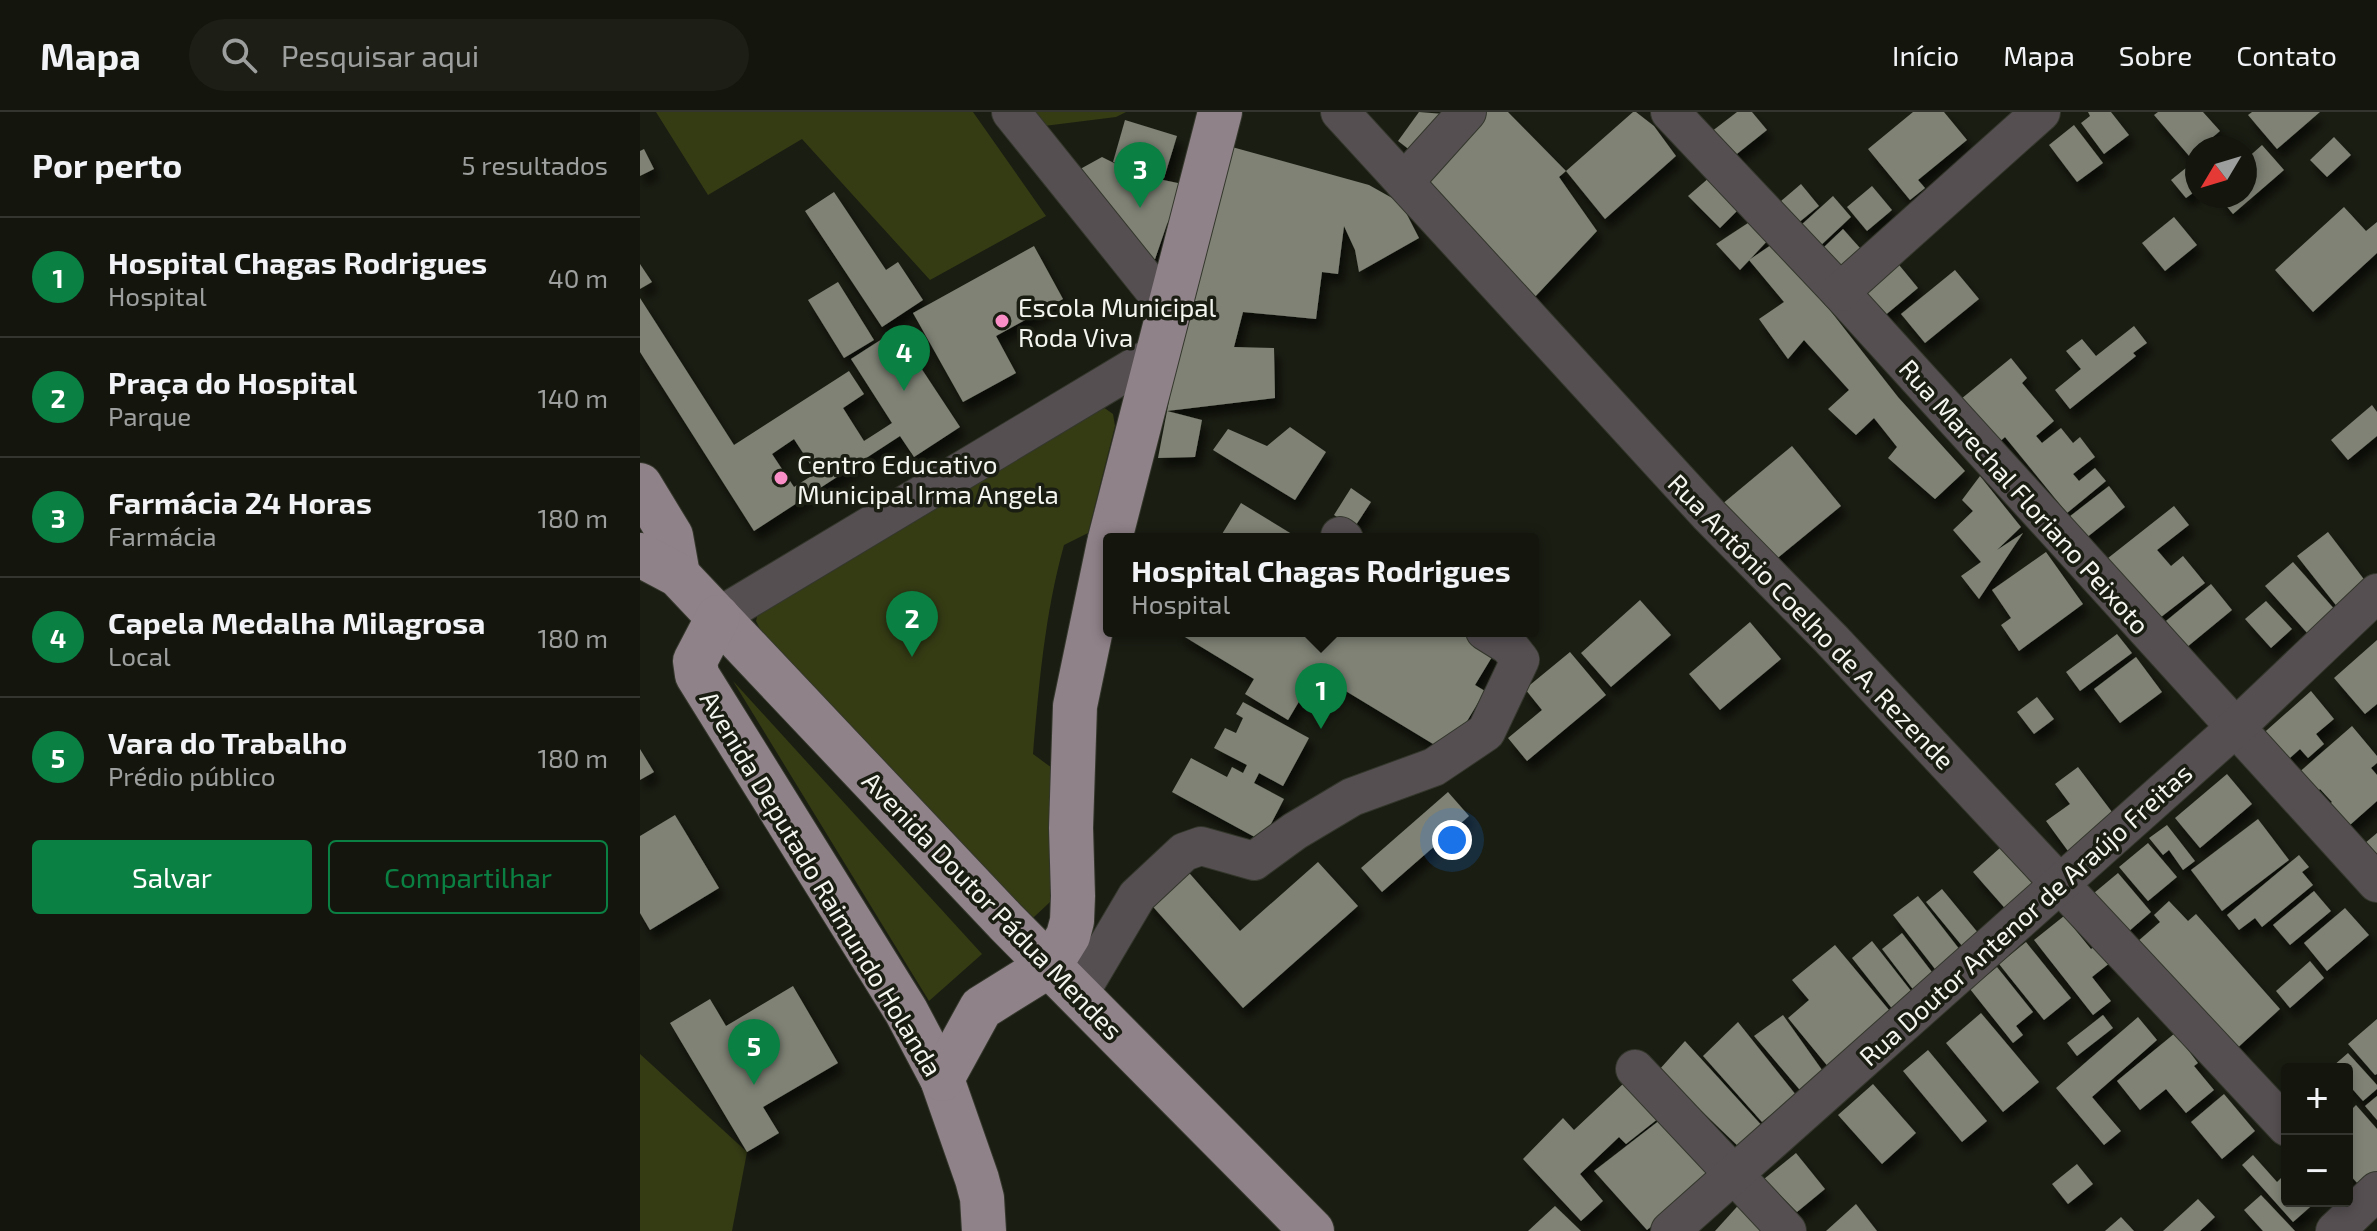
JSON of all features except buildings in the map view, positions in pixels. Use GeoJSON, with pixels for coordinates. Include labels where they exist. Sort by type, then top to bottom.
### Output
{"type":"FeatureCollection","features":[{"type":"Feature","properties":{"kind":"main road"},"geometry":{"type":"LineString","coordinates":[[1111,533],[1220,112]]}},
{"type":"Feature","properties":{"kind":"main road"},"geometry":{"type":"LineString","coordinates":[[640,485],[658,556]]}},
{"type":"Feature","properties":{"kind":"main road","name":"Avenida Doutor Pádua Mendes"},"geometry":{"type":"LineString","coordinates":[[658,556],[1006,922],[1312,1231]]}},
{"type":"Feature","properties":{"kind":"main road"},"geometry":{"type":"LineString","coordinates":[[906,1011],[981,1008],[1065,979],[1072,921],[1075,706],[1103,570]]}},
{"type":"Feature","properties":{"kind":"main road","name":"Avenida Deputado Raimundo Holanda"},"geometry":{"type":"LineString","coordinates":[[718,617],[695,661],[702,687],[906,1011],[942,1079],[970,1153],[976,1220]]}},
{"type":"Feature","properties":{"kind":"main road"},"geometry":{"type":"LineString","coordinates":[[942,1079],[981,1008]]}},
{"type":"Feature","properties":{"kind":"street"},"geometry":{"type":"LineString","coordinates":[[1011,112],[1170,310]]}},
{"type":"Feature","properties":{"kind":"street","name":"Rua Antônio Coelho de A. Rezende"},"geometry":{"type":"LineString","coordinates":[[1340,112],[1709,515],[1831,639],[2281,1121]]}},
{"type":"Feature","properties":{"kind":"street"},"geometry":{"type":"LineString","coordinates":[[1404,182],[1467,112]]}},
{"type":"Feature","properties":{"kind":"street","name":"Rua Marechal Floriano Peixoto"},"geometry":{"type":"LineString","coordinates":[[1670,112],[1840,292],[2377,883]]}},
{"type":"Feature","properties":{"kind":"street"},"geometry":{"type":"LineString","coordinates":[[1840,292],[2041,112]]}},
{"type":"Feature","properties":{"kind":"street"},"geometry":{"type":"LineString","coordinates":[[718,617],[1158,353]]}},
{"type":"Feature","properties":{"kind":"street","name":"Rua Doutor Antenor de Araújo Freitas"},"geometry":{"type":"LineString","coordinates":[[1670,1231],[2235,728],[2377,593]]}},
{"type":"Feature","properties":{"kind":"street"},"geometry":{"type":"LineString","coordinates":[[1065,979],[1137,896],[1184,852],[1201,846],[1254,861],[1295,831],[1352,797],[1434,767],[1486,732],[1520,660],[1509,646],[1495,637]]}},
{"type":"Feature","properties":{"kind":"street"},"geometry":{"type":"LineString","coordinates":[[1635,1069],[1787,1231]]}},
{"type":"Feature","properties":{"kind":"green space"},"geometry":{"type":"Polygon","coordinates":[[[656,112],[973,112],[1046,216],[930,280],[802,139],[708,195],[656,112]]]}},
{"type":"Feature","properties":{"kind":"green space"},"geometry":{"type":"Polygon","coordinates":[[[1034,112],[1126,112],[1116,117],[1044,126],[1034,112]]]}},
{"type":"Feature","properties":{"kind":"green space"},"geometry":{"type":"Polygon","coordinates":[[[1096,402],[1113,414],[1115,426],[1088,533],[1064,545],[1057,571],[1047,623],[1035,728],[1033,754],[1052,768],[1050,902],[1033,918],[1020,919],[765,639],[756,621],[759,609],[1096,402]]]}},
{"type":"Feature","properties":{"kind":"green space"},"geometry":{"type":"Polygon","coordinates":[[[733,681],[982,954],[929,1001],[733,681]]]}},
{"type":"Feature","properties":{"kind":"green space"},"geometry":{"type":"Polygon","coordinates":[[[640,1054],[747,1152],[732,1231],[640,1231],[640,1054]]]}},
{"type":"Feature","properties":{"kind":"place","name":"Farmácia 24 Horas"},"geometry":{"type":"Point","coordinates":[1140,208]}},
{"type":"Feature","properties":{"kind":"place","name":"Escola Municipal Roda Viva"},"geometry":{"type":"Point","coordinates":[1002,321]}},
{"type":"Feature","properties":{"kind":"place","name":"Capela Medalha Milagrosa"},"geometry":{"type":"Point","coordinates":[904,391]}},
{"type":"Feature","properties":{"kind":"place","name":"Centro Educativo Municipal Irma Angela"},"geometry":{"type":"Point","coordinates":[781,478]}},
{"type":"Feature","properties":{"kind":"place","name":"Praça do Hospital"},"geometry":{"type":"Point","coordinates":[912,657]}},
{"type":"Feature","properties":{"kind":"place","name":"Hospital Chagas Rodrigues"},"geometry":{"type":"Point","coordinates":[1321,729]}},
{"type":"Feature","properties":{"kind":"place","name":"Vara do Trabalho"},"geometry":{"type":"Point","coordinates":[754,1085]}}]}
